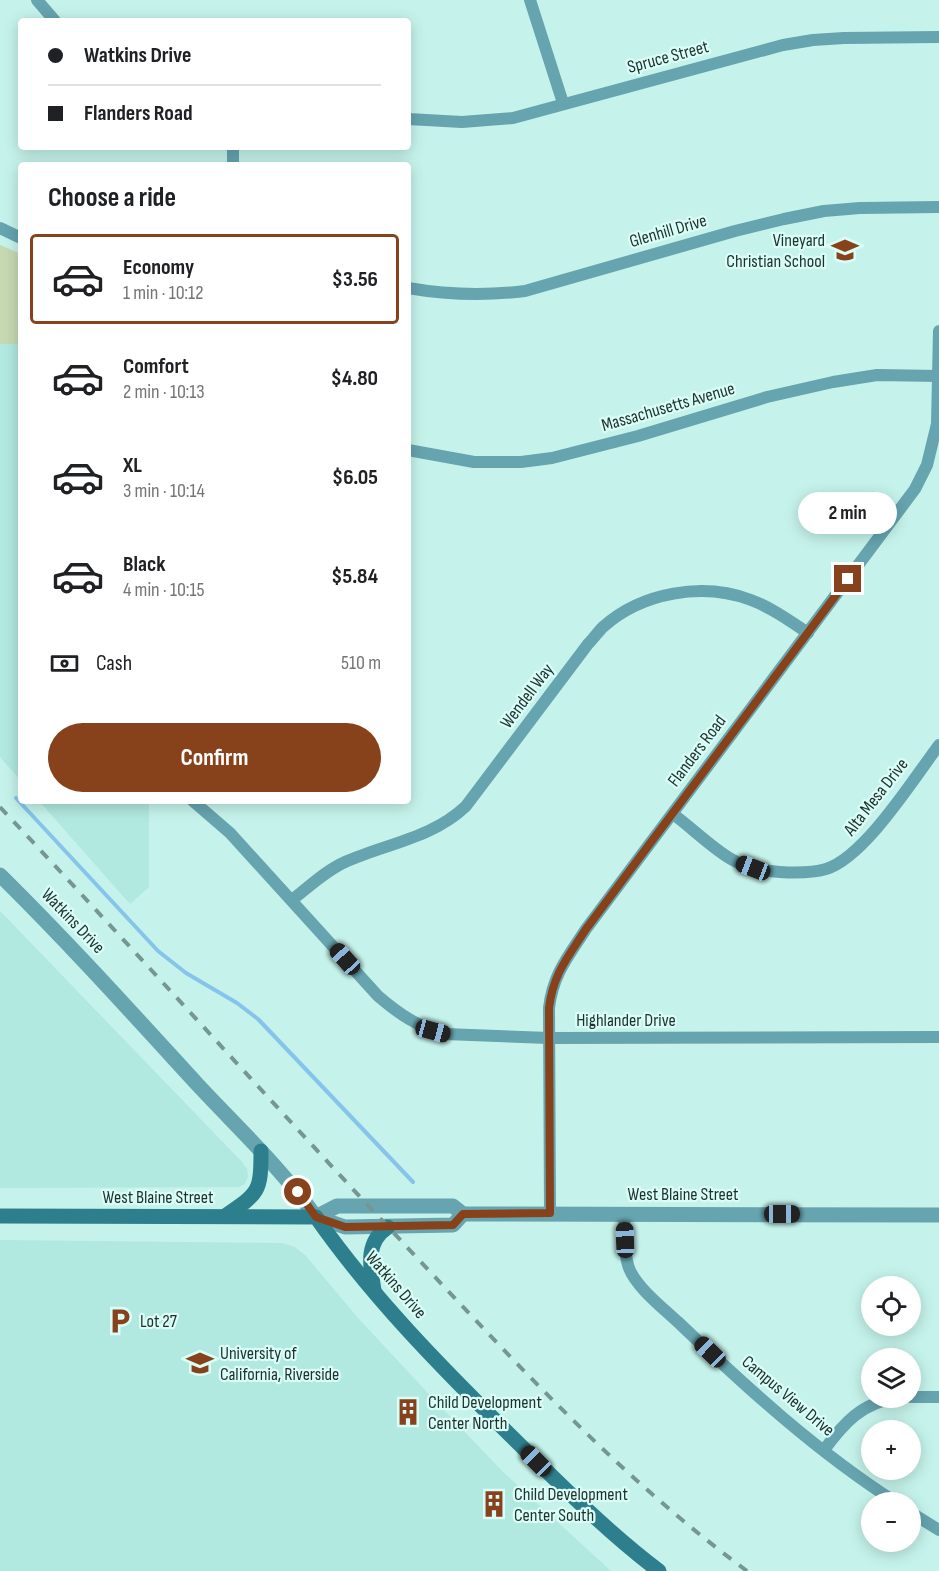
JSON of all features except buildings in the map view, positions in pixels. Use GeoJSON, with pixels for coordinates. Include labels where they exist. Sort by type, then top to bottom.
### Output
{"type":"FeatureCollection","features":[{"type":"Feature","properties":{"kind":"main road"},"geometry":{"type":"LineString","coordinates":[[225,1216],[256,1193],[260,1182],[261,1150]]}},
{"type":"Feature","properties":{"kind":"main road","name":"West Blaine Street"},"geometry":{"type":"LineString","coordinates":[[0,1216],[316,1217]]}},
{"type":"Feature","properties":{"kind":"main road","name":"Watkins Drive"},"geometry":{"type":"LineString","coordinates":[[316,1217],[333,1242],[374,1290],[469,1394],[536,1461],[641,1558],[659,1571]]}},
{"type":"Feature","properties":{"kind":"main road"},"geometry":{"type":"LineString","coordinates":[[374,1290],[372,1248],[379,1233],[388,1227]]}},
{"type":"Feature","properties":{"kind":"street"},"geometry":{"type":"LineString","coordinates":[[37,0],[52,18]]}},
{"type":"Feature","properties":{"kind":"street"},"geometry":{"type":"LineString","coordinates":[[530,0],[562,103]]}},
{"type":"Feature","properties":{"kind":"street","name":"Spruce Street"},"geometry":{"type":"LineString","coordinates":[[411,119],[484,121],[513,118],[783,45],[813,40],[939,37]]}},
{"type":"Feature","properties":{"kind":"street","name":"Glenhill Drive"},"geometry":{"type":"LineString","coordinates":[[411,288],[444,294],[470,295],[496,295],[525,291],[784,219],[860,208],[939,207]]}},
{"type":"Feature","properties":{"kind":"street"},"geometry":{"type":"LineString","coordinates":[[0,228],[18,237]]}},
{"type":"Feature","properties":{"kind":"street","name":"Flanders Road"},"geometry":{"type":"LineString","coordinates":[[550,1213],[549,1038],[551,989],[556,976],[586,929],[915,489],[927,465],[937,424],[939,331]]}},
{"type":"Feature","properties":{"kind":"street","name":"Massachusetts Avenue"},"geometry":{"type":"LineString","coordinates":[[411,451],[474,462],[521,462],[552,458],[638,436],[767,397],[833,382],[878,375],[939,376]]}},
{"type":"Feature","properties":{"kind":"street","name":"Wendell Way"},"geometry":{"type":"LineString","coordinates":[[292,900],[331,869],[453,819],[466,806],[588,644],[603,627],[636,606],[657,597],[720,592],[766,607],[808,633]]}},
{"type":"Feature","properties":{"kind":"street","name":"Alta Mesa Drive"},"geometry":{"type":"LineString","coordinates":[[674,814],[731,860],[753,868],[792,873],[826,869],[842,862],[857,851],[871,836],[939,745]]}},
{"type":"Feature","properties":{"kind":"street","name":"Highlander Drive"},"geometry":{"type":"LineString","coordinates":[[196,804],[230,833],[378,996],[396,1012],[418,1026],[445,1034],[549,1038],[939,1037]]}},
{"type":"Feature","properties":{"kind":"street","name":"Watkins Drive"},"geometry":{"type":"LineString","coordinates":[[0,874],[261,1150],[298,1192],[316,1217]]}},
{"type":"Feature","properties":{"kind":"street","name":"West Blaine Street"},"geometry":{"type":"LineString","coordinates":[[316,1217],[337,1206],[453,1206],[463,1214],[939,1215]]}},
{"type":"Feature","properties":{"kind":"street","name":"Campus View Drive"},"geometry":{"type":"LineString","coordinates":[[624,1213],[629,1269],[643,1289],[727,1368],[824,1450],[882,1492]]}},
{"type":"Feature","properties":{"kind":"street","name":"West Blaine Street"},"geometry":{"type":"LineString","coordinates":[[316,1217],[345,1227],[388,1227],[453,1225],[463,1214]]}},
{"type":"Feature","properties":{"kind":"street"},"geometry":{"type":"LineString","coordinates":[[921,1397],[939,1397]]}},
{"type":"Feature","properties":{"kind":"street"},"geometry":{"type":"LineString","coordinates":[[824,1450],[847,1421],[868,1408]]}},
{"type":"Feature","properties":{"kind":"street"},"geometry":{"type":"LineString","coordinates":[[921,1519],[939,1530]]}},
{"type":"Feature","properties":{"kind":"shaded area"},"geometry":{"type":"Polygon","coordinates":[[[0,344],[18,344],[18,778],[0,757],[0,344]]]}},
{"type":"Feature","properties":{"kind":"shaded area"},"geometry":{"type":"Polygon","coordinates":[[[42,804],[149,804],[149,887],[130,904],[42,804]]]}},
{"type":"Feature","properties":{"kind":"shaded area"},"geometry":{"type":"Polygon","coordinates":[[[0,911],[242,1162],[247,1169],[248,1176],[245,1184],[239,1187],[0,1188],[0,911]]]}},
{"type":"Feature","properties":{"kind":"shaded area","name":"University of California, Riverside"},"geometry":{"type":"Polygon","coordinates":[[[0,1240],[282,1243],[295,1247],[306,1256],[358,1318],[503,1472],[611,1571],[0,1571],[0,1240]]]}},
{"type":"Feature","properties":{"kind":"green space"},"geometry":{"type":"Polygon","coordinates":[[[0,245],[18,253],[18,344],[0,344],[0,245]]]}},
{"type":"Feature","properties":{"kind":"waterway"},"geometry":{"type":"LineString","coordinates":[[22,804],[158,951],[186,973],[237,1003],[258,1019],[413,1182]]}},
{"type":"Feature","properties":{"kind":"railway"},"geometry":{"type":"LineString","coordinates":[[0,807],[367,1205],[537,1384],[659,1500],[747,1571]]}},
{"type":"Feature","properties":{"kind":"place","name":"Vineyard Christian School"},"geometry":{"type":"Point","coordinates":[845,250]}},
{"type":"Feature","properties":{"kind":"place","name":"Lot 27"},"geometry":{"type":"Point","coordinates":[120,1321]}},
{"type":"Feature","properties":{"kind":"place","name":"University of California, Riverside"},"geometry":{"type":"Point","coordinates":[200,1363]}},
{"type":"Feature","properties":{"kind":"place","name":"Child Development Center North"},"geometry":{"type":"Point","coordinates":[408,1412]}},
{"type":"Feature","properties":{"kind":"place","name":"Child Development Center South"},"geometry":{"type":"Point","coordinates":[494,1504]}},
{"type":"Feature","properties":{"kind":"route"},"geometry":{"type":"LineString","coordinates":[[298,1192],[316,1217],[345,1227],[453,1225],[463,1214],[550,1213],[549,1008],[551,989],[556,976],[586,929],[848,579]]}}]}
